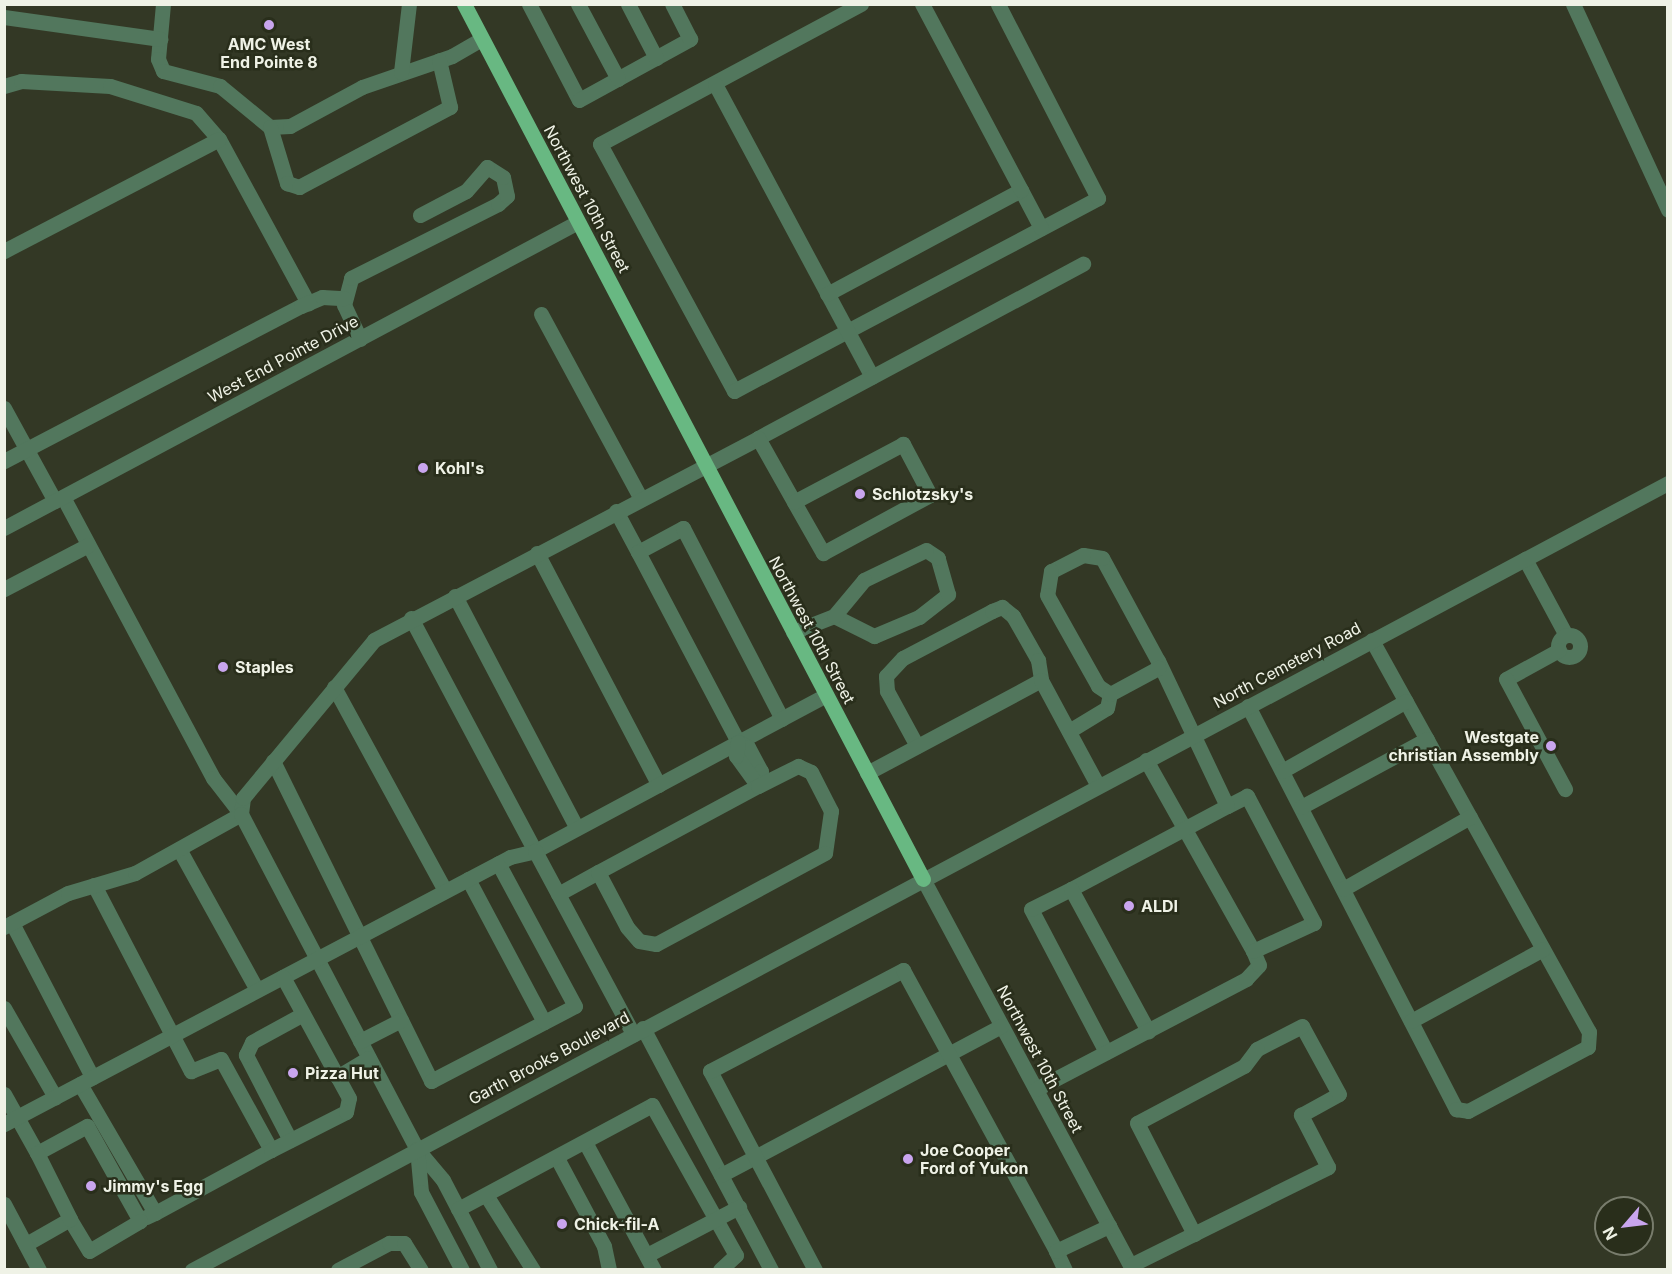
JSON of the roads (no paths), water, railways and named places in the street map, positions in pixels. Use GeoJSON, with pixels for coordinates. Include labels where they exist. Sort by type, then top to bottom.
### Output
{"type":"FeatureCollection","features":[{"type":"Feature","properties":{"kind":"main road","name":"Northwest 10th Street"},"geometry":{"type":"LineString","coordinates":[[464,4],[922,879]]}},
{"type":"Feature","properties":{"kind":"street"},"geometry":{"type":"LineString","coordinates":[[163,4],[160,39],[163,70],[220,86],[270,128],[287,183],[299,187],[450,107],[439,60]]}},
{"type":"Feature","properties":{"kind":"street"},"geometry":{"type":"LineString","coordinates":[[401,72],[409,4]]}},
{"type":"Feature","properties":{"kind":"street"},"geometry":{"type":"LineString","coordinates":[[529,4],[579,100],[690,39],[672,4]]}},
{"type":"Feature","properties":{"kind":"street"},"geometry":{"type":"LineString","coordinates":[[579,4],[618,79]]}},
{"type":"Feature","properties":{"kind":"street"},"geometry":{"type":"LineString","coordinates":[[628,4],[656,58]]}},
{"type":"Feature","properties":{"kind":"street"},"geometry":{"type":"LineString","coordinates":[[861,4],[600,144],[734,391],[1098,198],[998,4]]}},
{"type":"Feature","properties":{"kind":"street"},"geometry":{"type":"LineString","coordinates":[[922,4],[1041,228]]}},
{"type":"Feature","properties":{"kind":"street"},"geometry":{"type":"LineString","coordinates":[[1573,4],[1668,210]]}},
{"type":"Feature","properties":{"kind":"street"},"geometry":{"type":"LineString","coordinates":[[4,17],[160,39]]}},
{"type":"Feature","properties":{"kind":"street"},"geometry":{"type":"LineString","coordinates":[[270,128],[290,126],[401,72],[439,60],[482,39]]}},
{"type":"Feature","properties":{"kind":"street"},"geometry":{"type":"LineString","coordinates":[[4,86],[21,81],[132,92],[196,113],[219,139],[308,303]]}},
{"type":"Feature","properties":{"kind":"street"},"geometry":{"type":"LineString","coordinates":[[715,84],[872,377]]}},
{"type":"Feature","properties":{"kind":"street"},"geometry":{"type":"LineString","coordinates":[[4,251],[219,139]]}},
{"type":"Feature","properties":{"kind":"street"},"geometry":{"type":"LineString","coordinates":[[360,339],[344,298],[351,278],[498,204],[507,196],[503,177],[487,168],[466,191],[420,215]]}},
{"type":"Feature","properties":{"kind":"street"},"geometry":{"type":"LineString","coordinates":[[827,294],[1021,190]]}},
{"type":"Feature","properties":{"kind":"street","name":"West End Pointe Drive"},"geometry":{"type":"LineString","coordinates":[[4,528],[578,222]]}},
{"type":"Feature","properties":{"kind":"street"},"geometry":{"type":"LineString","coordinates":[[241,814],[243,798],[374,640],[411,618],[706,466],[1083,264]]}},
{"type":"Feature","properties":{"kind":"street"},"geometry":{"type":"LineString","coordinates":[[4,461],[28,452],[308,303],[344,298]]}},
{"type":"Feature","properties":{"kind":"street"},"geometry":{"type":"LineString","coordinates":[[542,314],[641,499]]}},
{"type":"Feature","properties":{"kind":"street"},"geometry":{"type":"LineString","coordinates":[[4,408],[28,452],[88,545],[213,778],[241,814],[417,1149],[458,1209],[490,1269]]}},
{"type":"Feature","properties":{"kind":"street"},"geometry":{"type":"LineString","coordinates":[[758,438],[794,502],[823,553],[930,495],[903,444],[794,502]]}},
{"type":"Feature","properties":{"kind":"street","name":"North Cemetery Road"},"geometry":{"type":"LineString","coordinates":[[922,879],[1668,483]]}},
{"type":"Feature","properties":{"kind":"street"},"geometry":{"type":"LineString","coordinates":[[616,511],[738,742],[748,747],[761,771],[758,786]]}},
{"type":"Feature","properties":{"kind":"street"},"geometry":{"type":"LineString","coordinates":[[638,552],[683,528],[782,719]]}},
{"type":"Feature","properties":{"kind":"street"},"geometry":{"type":"LineString","coordinates":[[4,589],[88,545]]}},
{"type":"Feature","properties":{"kind":"street"},"geometry":{"type":"LineString","coordinates":[[793,632],[834,616],[864,580],[926,550],[938,558],[948,594],[935,609],[874,636],[834,616]]}},
{"type":"Feature","properties":{"kind":"street"},"geometry":{"type":"LineString","coordinates":[[537,553],[658,785]]}},
{"type":"Feature","properties":{"kind":"street"},"geometry":{"type":"LineString","coordinates":[[1110,694],[1092,679],[1047,595],[1051,571],[1068,560],[1083,555],[1102,558],[1227,806]]}},
{"type":"Feature","properties":{"kind":"street"},"geometry":{"type":"LineString","coordinates":[[1525,559],[1566,635],[1559,650],[1506,679],[1565,789]]}},
{"type":"Feature","properties":{"kind":"street"},"geometry":{"type":"LineString","coordinates":[[455,596],[577,828]]}},
{"type":"Feature","properties":{"kind":"street"},"geometry":{"type":"LineString","coordinates":[[917,746],[887,691],[886,676],[903,658],[997,608],[1010,613],[1038,660],[1041,680],[1098,786]]}},
{"type":"Feature","properties":{"kind":"street"},"geometry":{"type":"LineString","coordinates":[[411,618],[558,894],[694,1124],[771,1269]]}},
{"type":"Feature","properties":{"kind":"street"},"geometry":{"type":"LineString","coordinates":[[1248,706],[1456,1109],[1468,1111],[1578,1053],[1588,1047],[1589,1032],[1372,640]]}},
{"type":"Feature","properties":{"kind":"street"},"geometry":{"type":"LineString","coordinates":[[1069,731],[1107,708],[1110,694],[1158,668]]}},
{"type":"Feature","properties":{"kind":"street"},"geometry":{"type":"LineString","coordinates":[[867,773],[1041,680]]}},
{"type":"Feature","properties":{"kind":"street"},"geometry":{"type":"LineString","coordinates":[[334,687],[445,891]]}},
{"type":"Feature","properties":{"kind":"street"},"geometry":{"type":"LineString","coordinates":[[11,1120],[498,863],[535,851],[826,695]]}},
{"type":"Feature","properties":{"kind":"street"},"geometry":{"type":"LineString","coordinates":[[1282,771],[1406,701]]}},
{"type":"Feature","properties":{"kind":"street"},"geometry":{"type":"LineString","coordinates":[[1301,807],[1427,739]]}},
{"type":"Feature","properties":{"kind":"street"},"geometry":{"type":"LineString","coordinates":[[1036,1089],[1246,980],[1259,964],[1146,760]]}},
{"type":"Feature","properties":{"kind":"street"},"geometry":{"type":"LineString","coordinates":[[273,761],[431,1081],[575,1006],[498,863]]}},
{"type":"Feature","properties":{"kind":"street"},"geometry":{"type":"LineString","coordinates":[[558,894],[598,872],[758,786],[798,766],[811,772],[831,811],[825,853],[656,944],[639,941],[627,927],[598,872]]}},
{"type":"Feature","properties":{"kind":"street"},"geometry":{"type":"LineString","coordinates":[[1106,1052],[1031,909],[1247,795],[1314,923],[1253,951]]}},
{"type":"Feature","properties":{"kind":"street"},"geometry":{"type":"LineString","coordinates":[[155,1213],[8,925],[94,885],[135,873],[241,814]]}},
{"type":"Feature","properties":{"kind":"street"},"geometry":{"type":"LineString","coordinates":[[1343,889],[1470,817]]}},
{"type":"Feature","properties":{"kind":"street"},"geometry":{"type":"LineString","coordinates":[[179,849],[257,990]]}},
{"type":"Feature","properties":{"kind":"street"},"geometry":{"type":"LineString","coordinates":[[468,879],[544,1022]]}},
{"type":"Feature","properties":{"kind":"street","name":"Northwest 10th Street"},"geometry":{"type":"LineString","coordinates":[[922,879],[1132,1268]]}},
{"type":"Feature","properties":{"kind":"street","name":"Garth Brooks Boulevard"},"geometry":{"type":"LineString","coordinates":[[192,1269],[922,879]]}},
{"type":"Feature","properties":{"kind":"street"},"geometry":{"type":"LineString","coordinates":[[94,885],[191,1071],[221,1059],[271,1150]]}},
{"type":"Feature","properties":{"kind":"street"},"geometry":{"type":"LineString","coordinates":[[1071,889],[1148,1031]]}},
{"type":"Feature","properties":{"kind":"street"},"geometry":{"type":"LineString","coordinates":[[1411,1021],[1543,949]]}},
{"type":"Feature","properties":{"kind":"street"},"geometry":{"type":"LineString","coordinates":[[815,1269],[710,1071],[903,970],[947,1055],[1065,1269]]}},
{"type":"Feature","properties":{"kind":"street"},"geometry":{"type":"LineString","coordinates":[[4,1094],[11,1120],[37,1153],[89,1251],[271,1150],[346,1112],[349,1098],[283,977]]}},
{"type":"Feature","properties":{"kind":"street"},"geometry":{"type":"LineString","coordinates":[[4,1008],[55,1097]]}},
{"type":"Feature","properties":{"kind":"street"},"geometry":{"type":"LineString","coordinates":[[290,1140],[246,1054],[252,1042],[303,1014]]}},
{"type":"Feature","properties":{"kind":"street"},"geometry":{"type":"LineString","coordinates":[[360,1041],[401,1020]]}},
{"type":"Feature","properties":{"kind":"street"},"geometry":{"type":"LineString","coordinates":[[721,1175],[1001,1026]]}},
{"type":"Feature","properties":{"kind":"street"},"geometry":{"type":"LineString","coordinates":[[1132,1268],[1194,1234],[1328,1167],[1301,1114],[1339,1094],[1302,1026],[1257,1049],[1244,1066],[1137,1123],[1194,1234]]}},
{"type":"Feature","properties":{"kind":"street"},"geometry":{"type":"LineString","coordinates":[[337,1077],[369,1058]]}},
{"type":"Feature","properties":{"kind":"street"},"geometry":{"type":"LineString","coordinates":[[458,1209],[652,1105],[672,1135],[736,1255],[720,1269]]}},
{"type":"Feature","properties":{"kind":"street"},"geometry":{"type":"LineString","coordinates":[[672,1135],[694,1124]]}},
{"type":"Feature","properties":{"kind":"street"},"geometry":{"type":"LineString","coordinates":[[37,1153],[87,1126],[140,1221]]}},
{"type":"Feature","properties":{"kind":"street"},"geometry":{"type":"LineString","coordinates":[[585,1142],[654,1269]]}},
{"type":"Feature","properties":{"kind":"street"},"geometry":{"type":"LineString","coordinates":[[417,1149],[421,1192],[460,1266],[444,1269]]}},
{"type":"Feature","properties":{"kind":"street"},"geometry":{"type":"LineString","coordinates":[[556,1158],[603,1246],[609,1269]]}},
{"type":"Feature","properties":{"kind":"street"},"geometry":{"type":"LineString","coordinates":[[486,1195],[533,1269]]}},
{"type":"Feature","properties":{"kind":"street"},"geometry":{"type":"LineString","coordinates":[[4,1204],[39,1269]]}},
{"type":"Feature","properties":{"kind":"street"},"geometry":{"type":"LineString","coordinates":[[647,1255],[739,1207]]}},
{"type":"Feature","properties":{"kind":"street"},"geometry":{"type":"LineString","coordinates":[[26,1244],[70,1219]]}},
{"type":"Feature","properties":{"kind":"street"},"geometry":{"type":"LineString","coordinates":[[1056,1251],[1109,1226]]}},
{"type":"Feature","properties":{"kind":"street"},"geometry":{"type":"LineString","coordinates":[[338,1269],[389,1243],[404,1243],[421,1269]]}},
{"type":"Feature","properties":{"kind":"place","name":"AMC West End Pointe 8"},"geometry":{"type":"Point","coordinates":[269,25]}},
{"type":"Feature","properties":{"kind":"place","name":"Kohl's"},"geometry":{"type":"Point","coordinates":[423,468]}},
{"type":"Feature","properties":{"kind":"place","name":"Schlotzsky's"},"geometry":{"type":"Point","coordinates":[860,494]}},
{"type":"Feature","properties":{"kind":"place","name":"Staples"},"geometry":{"type":"Point","coordinates":[223,667]}},
{"type":"Feature","properties":{"kind":"place","name":"Westgate christian Assembly"},"geometry":{"type":"Point","coordinates":[1551,746]}},
{"type":"Feature","properties":{"kind":"place","name":"ALDI"},"geometry":{"type":"Point","coordinates":[1129,906]}},
{"type":"Feature","properties":{"kind":"place","name":"Pizza Hut"},"geometry":{"type":"Point","coordinates":[293,1073]}},
{"type":"Feature","properties":{"kind":"place","name":"Joe Cooper Ford of Yukon"},"geometry":{"type":"Point","coordinates":[908,1159]}},
{"type":"Feature","properties":{"kind":"place","name":"Jimmy's Egg"},"geometry":{"type":"Point","coordinates":[91,1186]}},
{"type":"Feature","properties":{"kind":"place","name":"Chick-fil-A"},"geometry":{"type":"Point","coordinates":[562,1224]}}]}
